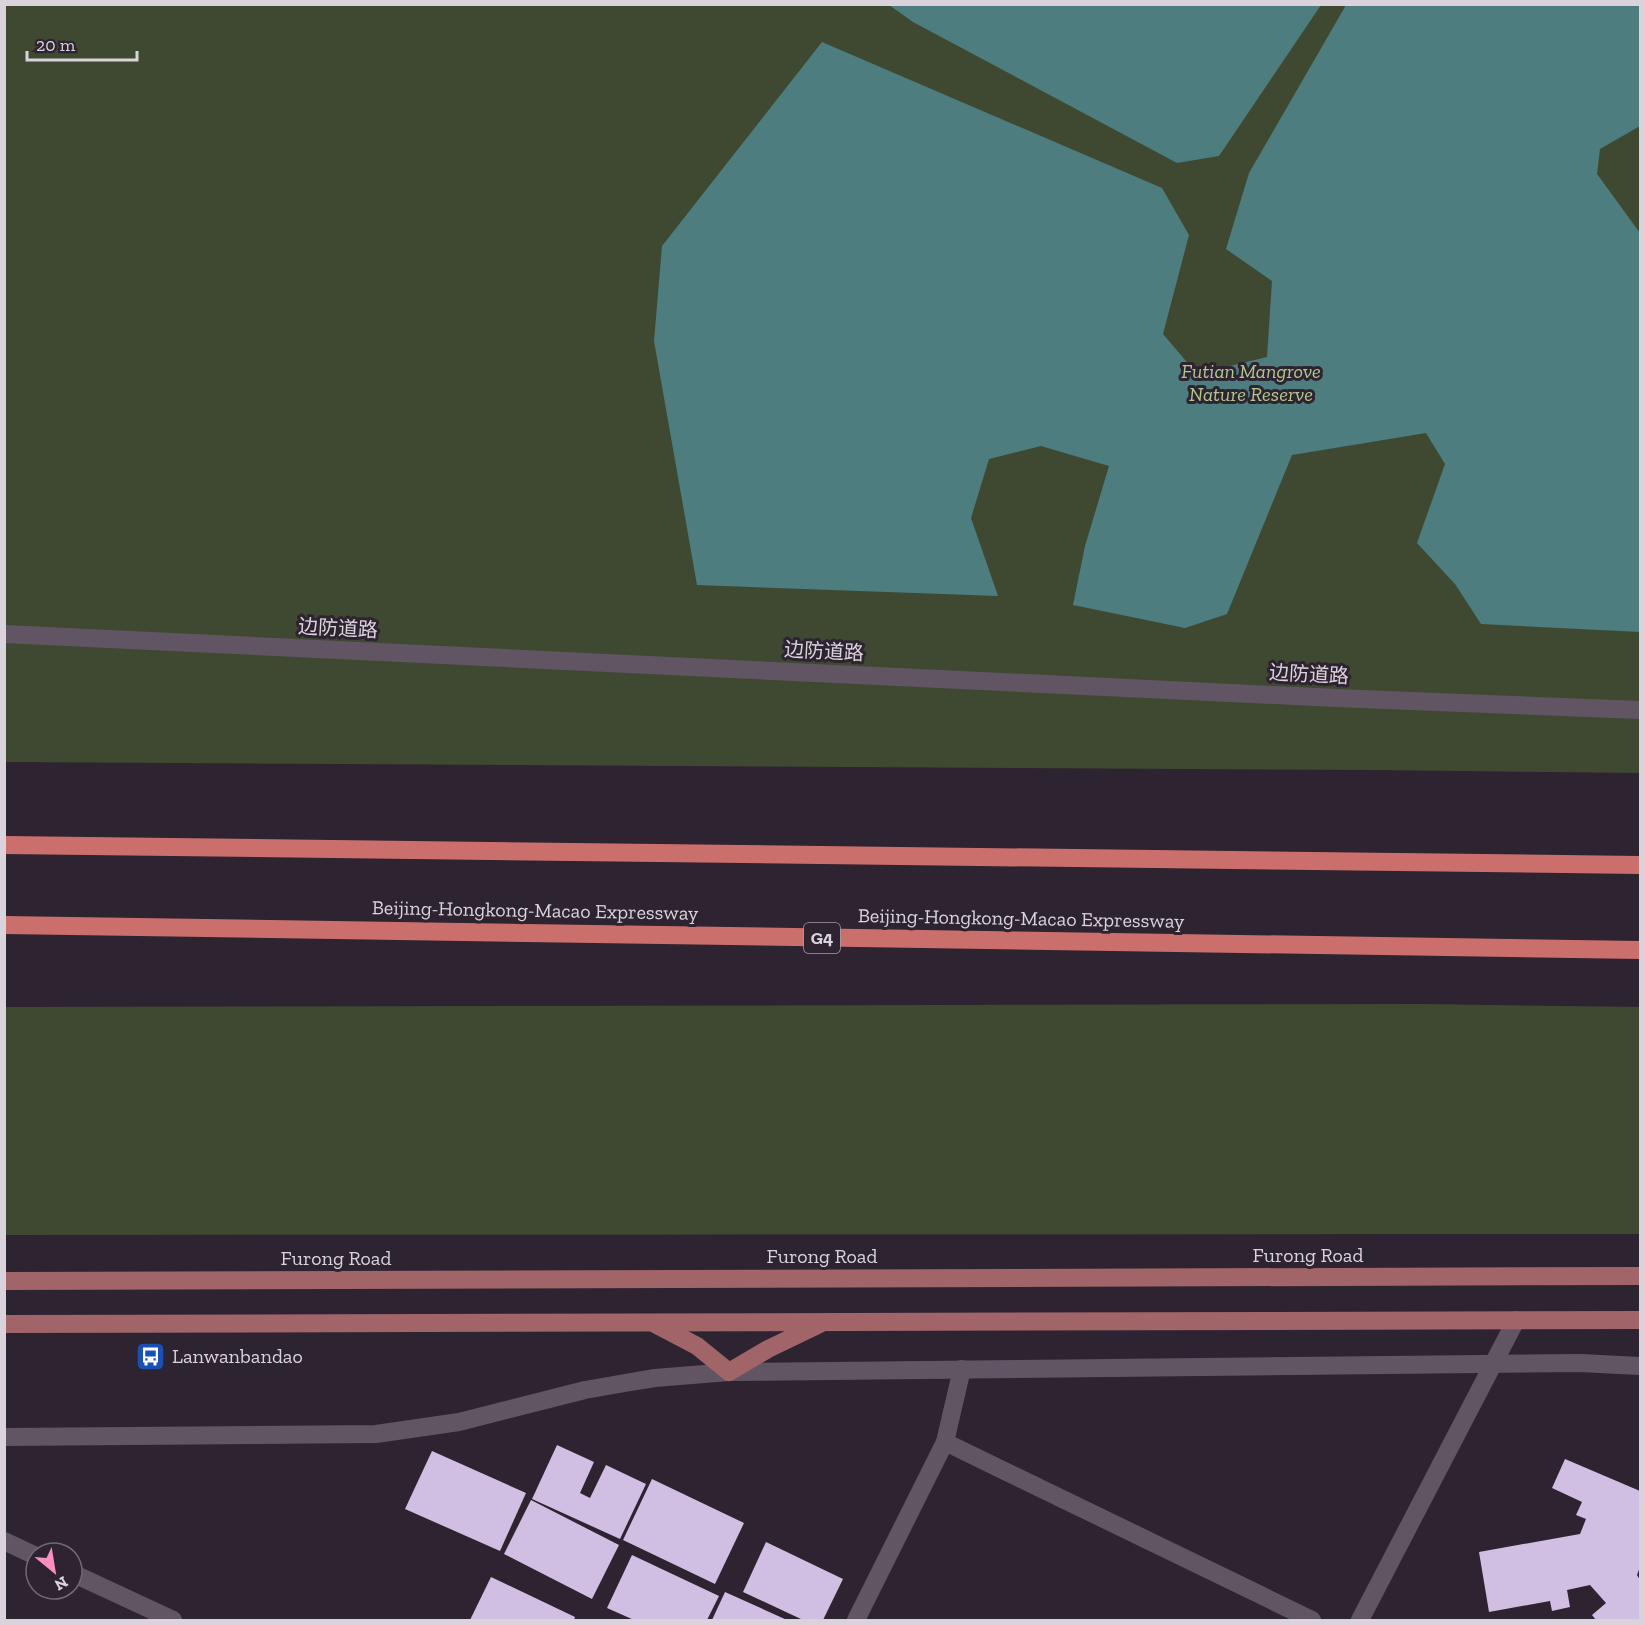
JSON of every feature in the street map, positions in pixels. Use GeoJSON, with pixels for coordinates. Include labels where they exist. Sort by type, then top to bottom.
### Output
{"type":"FeatureCollection","features":[{"type":"Feature","properties":{"kind":"highway"},"geometry":{"type":"LineString","coordinates":[[4,845],[1641,865]]}},
{"type":"Feature","properties":{"kind":"highway","name":"Beijing-Hongkong-Macao Expressway"},"geometry":{"type":"LineString","coordinates":[[4,925],[1641,950]]}},
{"type":"Feature","properties":{"kind":"main road","name":"Furong Road"},"geometry":{"type":"LineString","coordinates":[[4,1281],[1641,1276]]}},
{"type":"Feature","properties":{"kind":"main road"},"geometry":{"type":"LineString","coordinates":[[4,1324],[1641,1320]]}},
{"type":"Feature","properties":{"kind":"main road"},"geometry":{"type":"LineString","coordinates":[[652,1323],[697,1346],[729,1371],[768,1349],[825,1322]]}},
{"type":"Feature","properties":{"kind":"street","name":"边防道路"},"geometry":{"type":"LineString","coordinates":[[4,634],[1336,698],[1641,710]]}},
{"type":"Feature","properties":{"kind":"street"},"geometry":{"type":"LineString","coordinates":[[1360,1620],[1516,1320]]}},
{"type":"Feature","properties":{"kind":"street"},"geometry":{"type":"LineString","coordinates":[[4,1437],[342,1436],[385,1433],[459,1422],[585,1390],[635,1381],[729,1371],[1494,1363],[1597,1363],[1641,1366]]}},
{"type":"Feature","properties":{"kind":"street"},"geometry":{"type":"LineString","coordinates":[[856,1620],[945,1442],[962,1369]]}},
{"type":"Feature","properties":{"kind":"street"},"geometry":{"type":"LineString","coordinates":[[945,1442],[1312,1620]]}},
{"type":"Feature","properties":{"kind":"street"},"geometry":{"type":"LineString","coordinates":[[4,1541],[24,1550]]}},
{"type":"Feature","properties":{"kind":"street"},"geometry":{"type":"LineString","coordinates":[[84,1579],[173,1620]]}},
{"type":"Feature","properties":{"kind":"green space","name":"Futian Mangrove Nature Reserve"},"geometry":{"type":"Polygon","coordinates":[[[5,5],[1640,5],[1640,773],[5,762],[5,5]]]}},
{"type":"Feature","properties":{"kind":"green space"},"geometry":{"type":"Polygon","coordinates":[[[1421,1004],[1640,1007],[1640,1234],[5,1235],[5,1007],[1421,1004]]]}},
{"type":"Feature","properties":{"kind":"shaded area"},"geometry":{"type":"Polygon","coordinates":[[[889,5],[1321,5],[1219,156],[1177,163],[913,22],[889,5]]]}},
{"type":"Feature","properties":{"kind":"shaded area"},"geometry":{"type":"Polygon","coordinates":[[[1346,5],[1640,5],[1640,126],[1600,149],[1597,174],[1640,233],[1640,632],[1481,624],[1455,584],[1417,543],[1445,464],[1426,433],[1292,455],[1227,614],[1185,628],[1073,605],[1085,546],[1109,466],[1041,446],[989,459],[971,518],[998,596],[697,585],[654,341],[662,246],[822,42],[1162,188],[1189,235],[1163,334],[1197,374],[1267,357],[1272,281],[1226,249],[1249,173],[1346,5]]]}},
{"type":"Feature","properties":{"kind":"building"},"geometry":{"type":"Polygon","coordinates":[[[557,1445],[594,1462],[580,1493],[590,1498],[606,1465],[646,1484],[620,1539],[532,1499],[557,1445]]]}},
{"type":"Feature","properties":{"kind":"building"},"geometry":{"type":"Polygon","coordinates":[[[432,1451],[526,1493],[500,1551],[405,1509],[432,1451]]]}},
{"type":"Feature","properties":{"kind":"building"},"geometry":{"type":"Polygon","coordinates":[[[1565,1459],[1640,1491],[1640,1567],[1637,1575],[1640,1580],[1640,1620],[1596,1620],[1592,1615],[1606,1603],[1590,1585],[1567,1590],[1570,1607],[1552,1611],[1550,1601],[1489,1612],[1479,1552],[1580,1534],[1586,1519],[1576,1515],[1582,1502],[1552,1488],[1565,1459]]]}},
{"type":"Feature","properties":{"kind":"building"},"geometry":{"type":"Polygon","coordinates":[[[652,1479],[744,1523],[715,1584],[623,1540],[652,1479]]]}},
{"type":"Feature","properties":{"kind":"building"},"geometry":{"type":"Polygon","coordinates":[[[531,1500],[619,1545],[592,1599],[504,1554],[531,1500]]]}},
{"type":"Feature","properties":{"kind":"building"},"geometry":{"type":"Polygon","coordinates":[[[766,1542],[843,1579],[823,1620],[803,1620],[743,1592],[766,1542]]]}},
{"type":"Feature","properties":{"kind":"building"},"geometry":{"type":"Polygon","coordinates":[[[632,1555],[719,1596],[707,1620],[634,1620],[607,1608],[632,1555]]]}},
{"type":"Feature","properties":{"kind":"building"},"geometry":{"type":"Polygon","coordinates":[[[491,1577],[575,1617],[574,1620],[470,1620],[491,1577]]]}},
{"type":"Feature","properties":{"kind":"building"},"geometry":{"type":"Polygon","coordinates":[[[725,1592],[787,1620],[712,1620],[725,1592]]]}},
{"type":"Feature","properties":{"kind":"place","name":"Lanwanbandao"},"geometry":{"type":"Point","coordinates":[151,1356]}}]}
